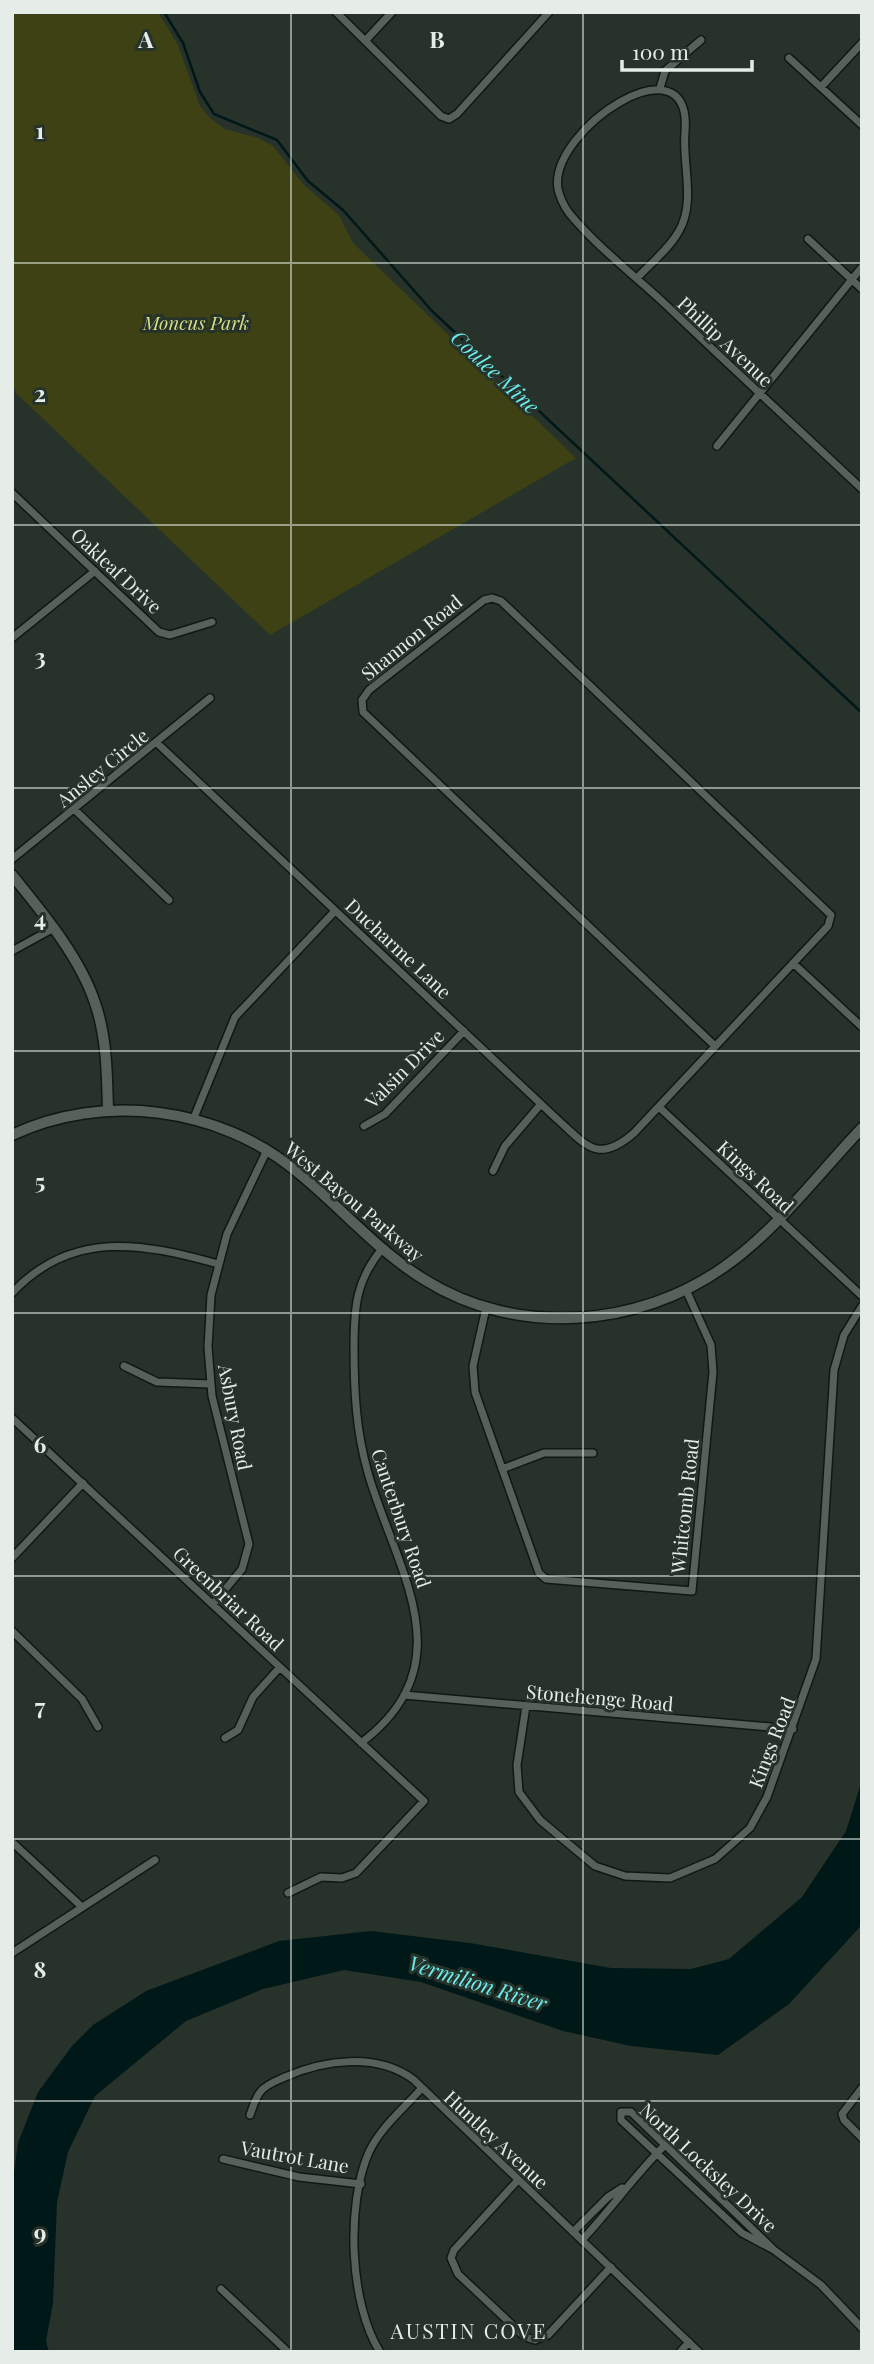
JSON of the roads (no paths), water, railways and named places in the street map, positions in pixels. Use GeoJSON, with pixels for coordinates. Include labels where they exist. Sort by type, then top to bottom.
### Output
{"type":"FeatureCollection","features":[{"type":"Feature","properties":{"kind":"street"},"geometry":{"type":"LineString","coordinates":[[336,12],[441,116],[449,118],[457,114],[549,12]]}},
{"type":"Feature","properties":{"kind":"street"},"geometry":{"type":"LineString","coordinates":[[365,41],[392,12]]}},
{"type":"Feature","properties":{"kind":"street"},"geometry":{"type":"LineString","coordinates":[[637,278],[674,239],[687,210],[684,113],[676,97],[660,88],[665,71],[701,40]]}},
{"type":"Feature","properties":{"kind":"street"},"geometry":{"type":"LineString","coordinates":[[821,87],[862,43]]}},
{"type":"Feature","properties":{"kind":"street"},"geometry":{"type":"LineString","coordinates":[[789,58],[862,125]]}},
{"type":"Feature","properties":{"kind":"street","name":"Phillip Avenue"},"geometry":{"type":"LineString","coordinates":[[660,88],[641,92],[616,105],[568,149],[559,167],[558,187],[570,215],[862,489]]}},
{"type":"Feature","properties":{"kind":"street"},"geometry":{"type":"LineString","coordinates":[[808,239],[862,289]]}},
{"type":"Feature","properties":{"kind":"street"},"geometry":{"type":"LineString","coordinates":[[717,446],[862,267]]}},
{"type":"Feature","properties":{"kind":"street","name":"Oakleaf Drive"},"geometry":{"type":"LineString","coordinates":[[12,493],[162,634],[170,635],[212,622]]}},
{"type":"Feature","properties":{"kind":"street"},"geometry":{"type":"LineString","coordinates":[[12,638],[95,571]]}},
{"type":"Feature","properties":{"kind":"street","name":"Shannon Road"},"geometry":{"type":"LineString","coordinates":[[627,1139],[659,1107],[828,926],[832,918],[829,910],[501,601],[492,597],[484,600],[369,690],[362,707],[366,717],[715,1046]]}},
{"type":"Feature","properties":{"kind":"street","name":"Ansley Circle"},"geometry":{"type":"LineString","coordinates":[[12,859],[210,698]]}},
{"type":"Feature","properties":{"kind":"street","name":"Ducharme Lane"},"geometry":{"type":"LineString","coordinates":[[157,743],[541,1104],[594,1149],[606,1150],[627,1139]]}},
{"type":"Feature","properties":{"kind":"street"},"geometry":{"type":"LineString","coordinates":[[75,810],[169,900]]}},
{"type":"Feature","properties":{"kind":"street"},"geometry":{"type":"LineString","coordinates":[[12,875],[86,980],[96,1003],[103,1033],[108,1111]]}},
{"type":"Feature","properties":{"kind":"street"},"geometry":{"type":"LineString","coordinates":[[193,1119],[236,1017],[335,911]]}},
{"type":"Feature","properties":{"kind":"street"},"geometry":{"type":"LineString","coordinates":[[12,951],[52,929]]}},
{"type":"Feature","properties":{"kind":"street"},"geometry":{"type":"LineString","coordinates":[[793,963],[862,1027]]}},
{"type":"Feature","properties":{"kind":"street","name":"Valsin Drive"},"geometry":{"type":"LineString","coordinates":[[364,1126],[385,1114],[464,1031]]}},
{"type":"Feature","properties":{"kind":"street"},"geometry":{"type":"LineString","coordinates":[[493,1171],[505,1146],[541,1104]]}},
{"type":"Feature","properties":{"kind":"street","name":"Kings Road"},"geometry":{"type":"LineString","coordinates":[[659,1107],[862,1296]]}},
{"type":"Feature","properties":{"kind":"street","name":"West Bayou Parkway"},"geometry":{"type":"LineString","coordinates":[[12,1135],[61,1118],[108,1111],[155,1112],[193,1119],[234,1133],[267,1150],[297,1171],[382,1248],[425,1281],[486,1308],[533,1317],[591,1317],[652,1304],[686,1290],[734,1259],[778,1218],[862,1128]]}},
{"type":"Feature","properties":{"kind":"street","name":"Asbury Road"},"geometry":{"type":"LineString","coordinates":[[213,1604],[242,1569],[249,1544],[227,1464],[210,1384],[208,1331],[218,1264],[235,1213],[267,1150]]}},
{"type":"Feature","properties":{"kind":"street"},"geometry":{"type":"LineString","coordinates":[[12,1293],[46,1266],[78,1252],[104,1246],[151,1247],[218,1264]]}},
{"type":"Feature","properties":{"kind":"street","name":"Canterbury Road"},"geometry":{"type":"LineString","coordinates":[[360,1743],[380,1727],[404,1695],[417,1647],[417,1614],[363,1454],[354,1382],[354,1313],[358,1287],[382,1248]]}},
{"type":"Feature","properties":{"kind":"street","name":"Whitcomb Road"},"geometry":{"type":"LineString","coordinates":[[486,1308],[475,1354],[473,1379],[478,1404],[539,1573],[546,1579],[692,1591],[713,1372],[711,1345],[686,1290]]}},
{"type":"Feature","properties":{"kind":"street","name":"Kings Road"},"geometry":{"type":"LineString","coordinates":[[526,1706],[517,1780],[524,1803],[586,1861],[614,1873],[644,1879],[670,1878],[701,1868],[739,1840],[763,1808],[809,1686],[819,1647],[834,1370],[844,1335],[862,1306]]}},
{"type":"Feature","properties":{"kind":"street"},"geometry":{"type":"LineString","coordinates":[[124,1366],[157,1382],[210,1384]]}},
{"type":"Feature","properties":{"kind":"street","name":"Greenbriar Road"},"geometry":{"type":"LineString","coordinates":[[12,1418],[424,1801],[356,1873],[342,1878],[321,1877],[288,1893]]}},
{"type":"Feature","properties":{"kind":"street"},"geometry":{"type":"LineString","coordinates":[[502,1468],[544,1453],[593,1453]]}},
{"type":"Feature","properties":{"kind":"street"},"geometry":{"type":"LineString","coordinates":[[12,1558],[83,1483]]}},
{"type":"Feature","properties":{"kind":"street"},"geometry":{"type":"LineString","coordinates":[[12,1631],[82,1699],[98,1727]]}},
{"type":"Feature","properties":{"kind":"street"},"geometry":{"type":"LineString","coordinates":[[225,1738],[238,1730],[253,1698],[280,1667]]}},
{"type":"Feature","properties":{"kind":"street","name":"Stonehenge Road"},"geometry":{"type":"LineString","coordinates":[[404,1695],[793,1729]]}},
{"type":"Feature","properties":{"kind":"street"},"geometry":{"type":"LineString","coordinates":[[12,1842],[82,1907]]}},
{"type":"Feature","properties":{"kind":"street"},"geometry":{"type":"LineString","coordinates":[[12,1953],[155,1860]]}},
{"type":"Feature","properties":{"kind":"street","name":"Huntley Avenue"},"geometry":{"type":"LineString","coordinates":[[250,2115],[256,2099],[267,2085],[317,2064],[387,2066],[406,2074],[699,2352]]}},
{"type":"Feature","properties":{"kind":"street"},"geometry":{"type":"LineString","coordinates":[[862,2088],[842,2114],[844,2120],[862,2138]]}},
{"type":"Feature","properties":{"kind":"street"},"geometry":{"type":"LineString","coordinates":[[380,2352],[369,2329],[354,2265],[352,2238],[361,2184],[374,2144],[421,2089]]}},
{"type":"Feature","properties":{"kind":"street","name":"North Locksley Drive"},"geometry":{"type":"LineString","coordinates":[[774,2250],[742,2233],[621,2120],[621,2112],[631,2112],[774,2250],[821,2285],[862,2328]]}},
{"type":"Feature","properties":{"kind":"street"},"geometry":{"type":"LineString","coordinates":[[573,2232],[608,2197],[625,2186],[665,2145]]}},
{"type":"Feature","properties":{"kind":"street","name":"Vautrot Lane"},"geometry":{"type":"LineString","coordinates":[[223,2160],[299,2177],[361,2184]]}},
{"type":"Feature","properties":{"kind":"street"},"geometry":{"type":"LineString","coordinates":[[517,2180],[454,2250],[451,2258],[458,2274],[525,2337],[535,2340],[548,2335],[611,2267]]}},
{"type":"Feature","properties":{"kind":"street"},"geometry":{"type":"LineString","coordinates":[[582,2240],[615,2204],[625,2186]]}},
{"type":"Feature","properties":{"kind":"street"},"geometry":{"type":"LineString","coordinates":[[221,2290],[288,2352]]}},
{"type":"Feature","properties":{"kind":"street"},"geometry":{"type":"LineString","coordinates":[[680,2352],[689,2342]]}},
{"type":"Feature","properties":{"kind":"water","name":"Vermilion River"},"geometry":{"type":"Polygon","coordinates":[[[862,1780],[862,1922],[859,1928],[789,2004],[718,2055],[631,2046],[563,2031],[421,1982],[344,1970],[263,1989],[186,2021],[95,2096],[68,2152],[57,2202],[53,2303],[46,2341],[49,2352],[12,2352],[12,2187],[18,2143],[38,2092],[72,2046],[93,2025],[146,1991],[279,1941],[371,1931],[470,1943],[611,1968],[691,1969],[729,1959],[802,1897],[846,1831],[862,1780]]]}},
{"type":"Feature","properties":{"kind":"waterway","name":"Coulee Mine"},"geometry":{"type":"LineString","coordinates":[[164,12],[183,43],[200,92],[214,114],[277,140],[308,181],[343,210],[432,311],[862,713]]}},
{"type":"Feature","properties":{"kind":"district","name":"AUSTIN COVE"},"geometry":{"type":"Point","coordinates":[469,2330]}},
{"type":"Feature","properties":{"kind":"park label","name":"Moncus Park"},"geometry":{"type":"Point","coordinates":[196,322]}}]}
